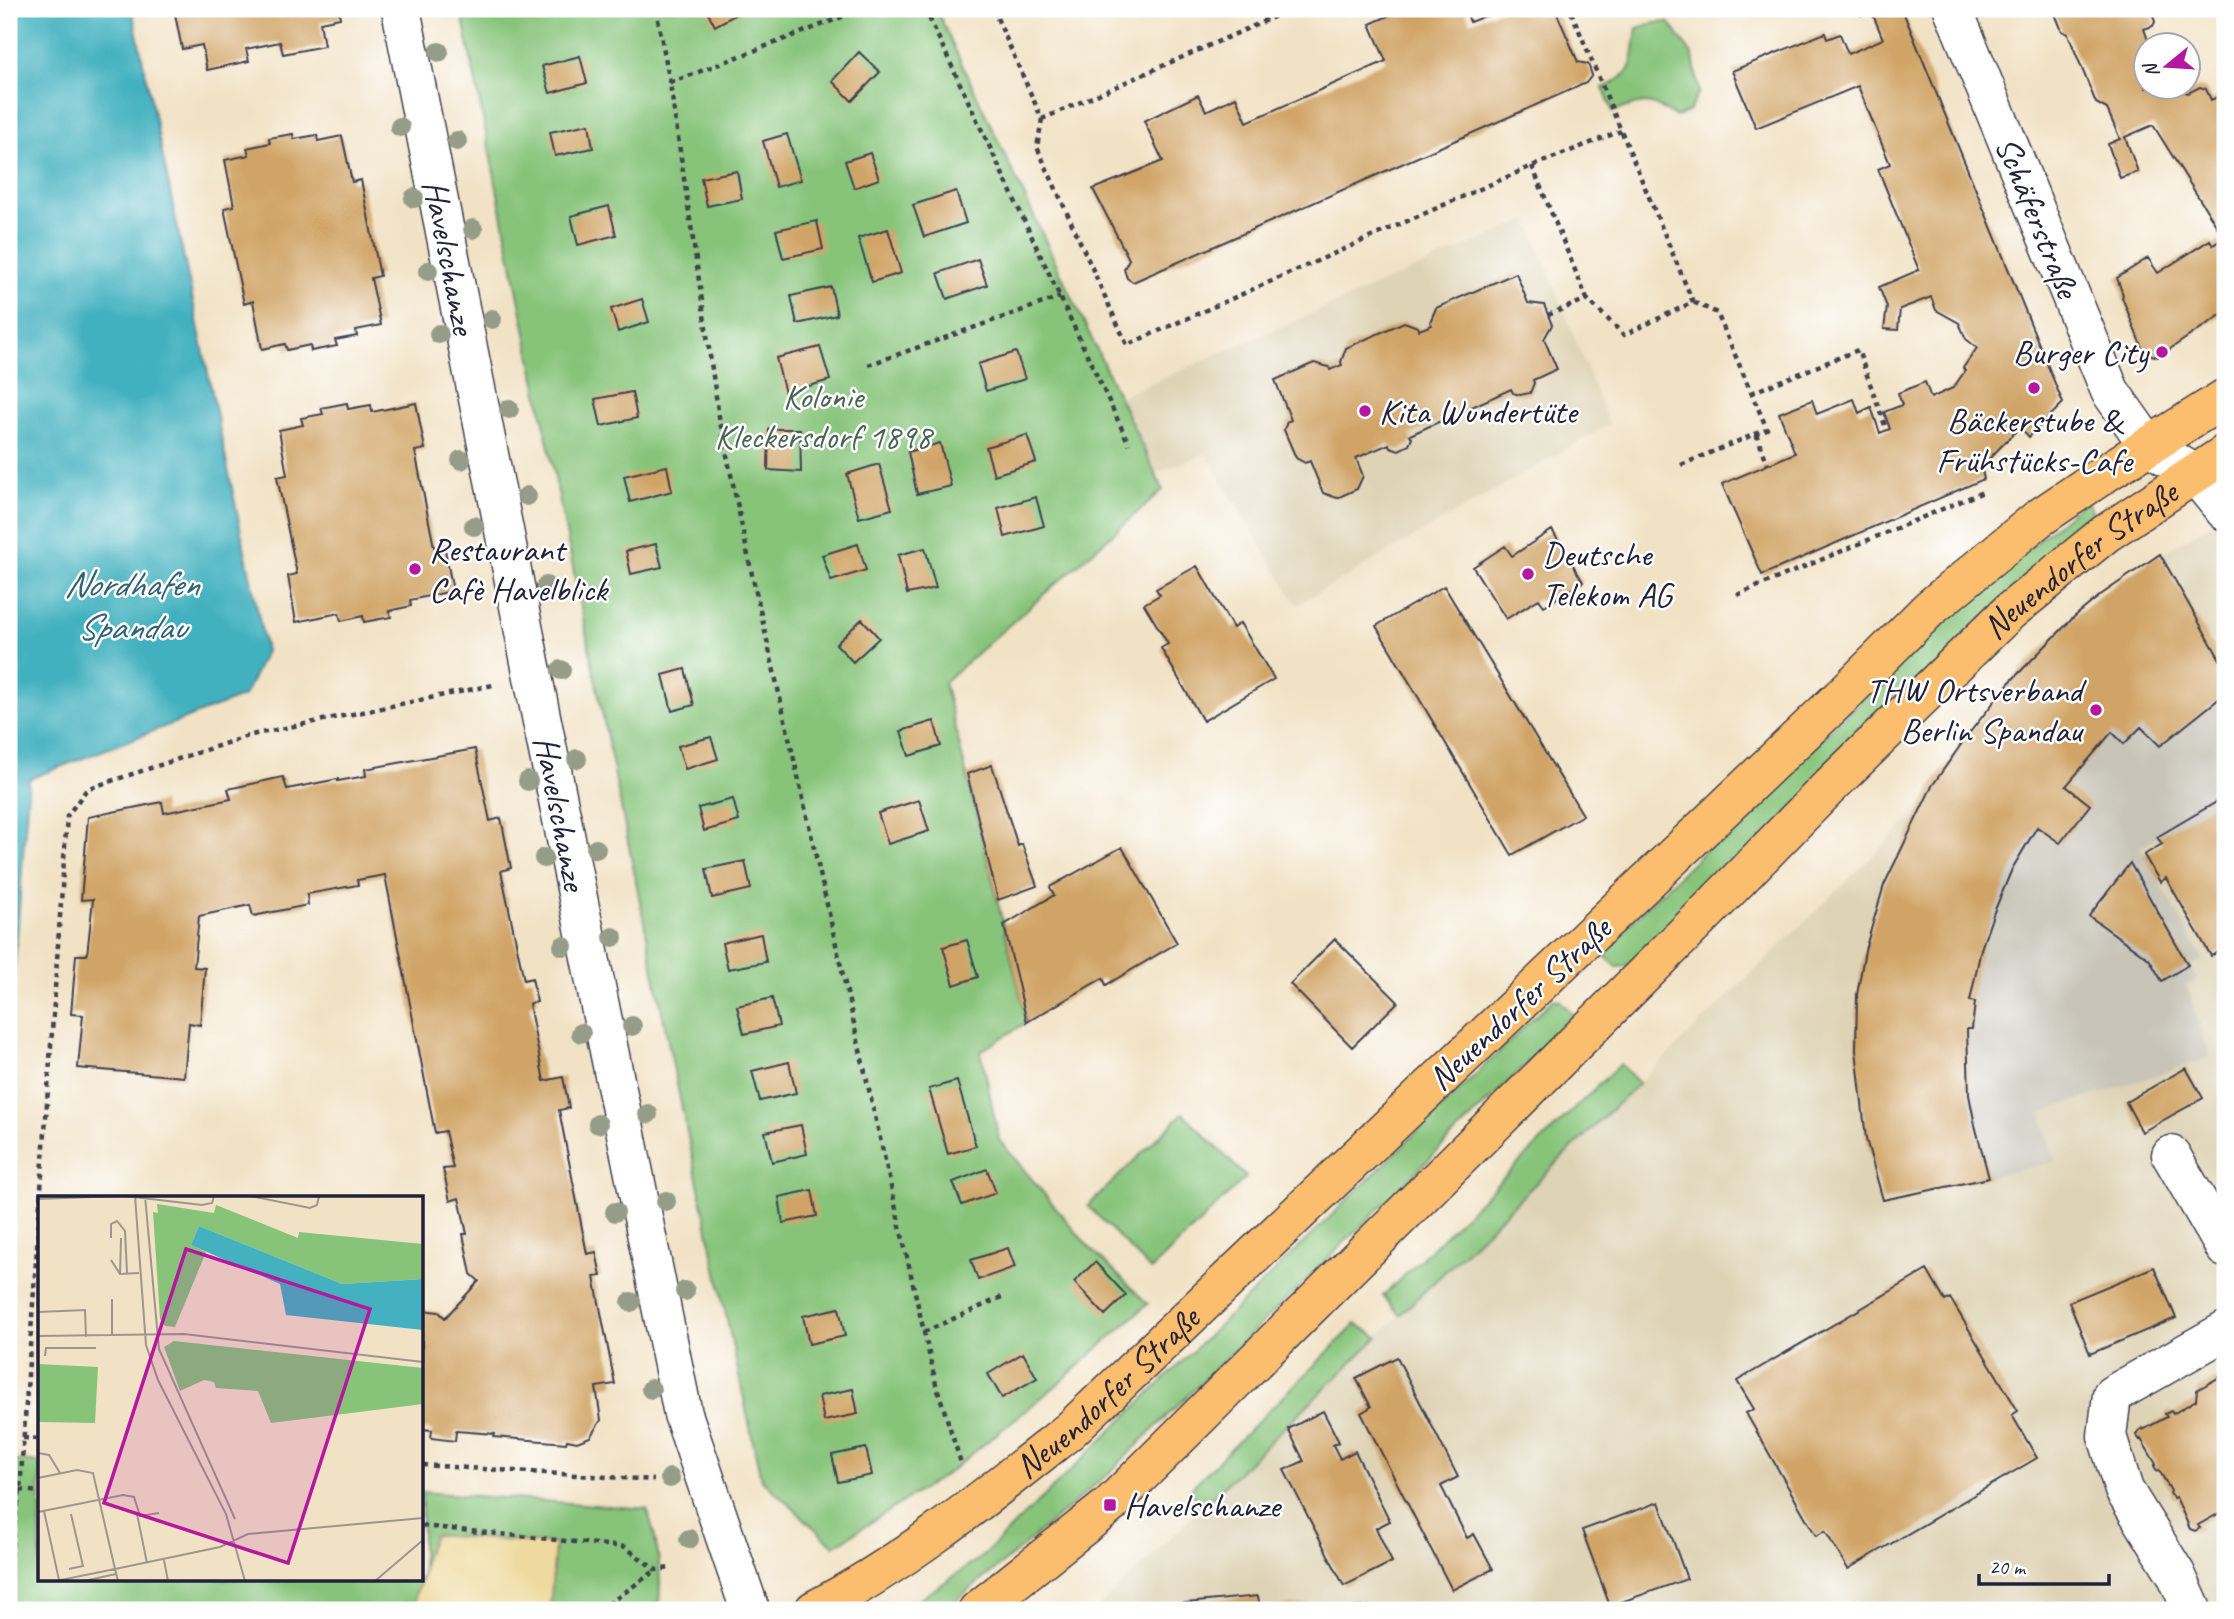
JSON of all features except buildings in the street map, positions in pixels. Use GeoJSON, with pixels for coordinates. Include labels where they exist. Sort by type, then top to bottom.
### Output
{"type":"FeatureCollection","features":[{"type":"Feature","properties":{"kind":"main road","name":"Neuendorfer Straße"},"geometry":{"type":"LineString","coordinates":[[814,1610],[863,1583],[971,1508],[1069,1431],[1840,698],[1929,609],[2039,518],[2148,445],[2225,398]]}},
{"type":"Feature","properties":{"kind":"main road","name":"Neuendorfer Straße"},"geometry":{"type":"LineString","coordinates":[[978,1610],[1110,1505],[1685,934],[1831,785],[2009,612],[2073,557],[2210,464]]}},
{"type":"Feature","properties":{"kind":"street","name":"Havelschanze"},"geometry":{"type":"LineString","coordinates":[[401,9],[683,1414],[751,1610]]}},
{"type":"Feature","properties":{"kind":"street","name":"Schäferstraße"},"geometry":{"type":"LineString","coordinates":[[1953,9],[2110,391],[2148,445],[2210,464],[2225,511]]}},
{"type":"Feature","properties":{"kind":"street"},"geometry":{"type":"LineString","coordinates":[[2171,1155],[2225,1248]]}},
{"type":"Feature","properties":{"kind":"street"},"geometry":{"type":"LineString","coordinates":[[2192,1610],[2176,1574],[2124,1490],[2107,1436],[2112,1395],[2225,1331]]}},
{"type":"Feature","properties":{"kind":"path"},"geometry":{"type":"LineString","coordinates":[[656,9],[670,83],[719,417],[751,570],[936,1384],[961,1463]]}},
{"type":"Feature","properties":{"kind":"path"},"geometry":{"type":"LineString","coordinates":[[670,83],[863,9]]}},
{"type":"Feature","properties":{"kind":"path"},"geometry":{"type":"LineString","coordinates":[[925,9],[1129,444]]}},
{"type":"Feature","properties":{"kind":"path"},"geometry":{"type":"LineString","coordinates":[[993,9],[1042,119],[1037,147],[1126,345],[1532,166],[1621,131]]}},
{"type":"Feature","properties":{"kind":"path"},"geometry":{"type":"LineString","coordinates":[[1260,9],[1265,21]]}},
{"type":"Feature","properties":{"kind":"path"},"geometry":{"type":"LineString","coordinates":[[1042,119],[1292,9]]}},
{"type":"Feature","properties":{"kind":"path"},"geometry":{"type":"LineString","coordinates":[[1570,9],[1693,302],[1717,313],[1767,429],[1681,465]]}},
{"type":"Feature","properties":{"kind":"path"},"geometry":{"type":"LineString","coordinates":[[1532,166],[1587,299],[1624,335],[1693,302]]}},
{"type":"Feature","properties":{"kind":"path"},"geometry":{"type":"LineString","coordinates":[[868,365],[1060,297]]}},
{"type":"Feature","properties":{"kind":"path"},"geometry":{"type":"LineString","coordinates":[[1548,315],[1587,299]]}},
{"type":"Feature","properties":{"kind":"path"},"geometry":{"type":"LineString","coordinates":[[1751,393],[1858,349],[1887,431]]}},
{"type":"Feature","properties":{"kind":"path"},"geometry":{"type":"LineString","coordinates":[[1756,434],[1768,464]]}},
{"type":"Feature","properties":{"kind":"path"},"geometry":{"type":"LineString","coordinates":[[1737,594],[1983,492]]}},
{"type":"Feature","properties":{"kind":"path"},"geometry":{"type":"LineString","coordinates":[[40,1196],[67,816],[87,789],[251,734],[496,685]]}},
{"type":"Feature","properties":{"kind":"path"},"geometry":{"type":"LineString","coordinates":[[9,1566],[19,1490],[38,1226]]}},
{"type":"Feature","properties":{"kind":"path"},"geometry":{"type":"LineString","coordinates":[[924,1332],[1004,1296]]}},
{"type":"Feature","properties":{"kind":"path"},"geometry":{"type":"LineString","coordinates":[[23,1438],[38,1440]]}},
{"type":"Feature","properties":{"kind":"path"},"geometry":{"type":"LineString","coordinates":[[424,1465],[654,1480]]}},
{"type":"Feature","properties":{"kind":"path"},"geometry":{"type":"LineString","coordinates":[[19,1490],[38,1492]]}},
{"type":"Feature","properties":{"kind":"path"},"geometry":{"type":"LineString","coordinates":[[424,1527],[625,1547],[656,1570]]}},
{"type":"Feature","properties":{"kind":"path"},"geometry":{"type":"LineString","coordinates":[[600,1610],[656,1570],[670,1568]]}},
{"type":"Feature","properties":{"kind":"shaded area","name":"Kita Wundertüte"},"geometry":{"type":"Polygon","coordinates":[[[1528,220],[1609,424],[1297,605],[1206,454],[1155,473],[1119,397],[1528,220]]]}},
{"type":"Feature","properties":{"kind":"shaded area"},"geometry":{"type":"Polygon","coordinates":[[[2225,515],[2225,1610],[1096,1610],[1918,812],[1932,786],[1967,736],[2009,683],[2053,635],[2132,572],[2225,515]]]}},
{"type":"Feature","properties":{"kind":"shaded area"},"geometry":{"type":"Polygon","coordinates":[[[2160,554],[2225,668],[2225,797],[2140,847],[2203,959],[2191,965],[2197,981],[2186,984],[2210,1058],[2041,1112],[2055,1162],[1883,1200],[1866,1139],[1856,1050],[1857,995],[1865,950],[1884,885],[1932,786],[2009,683],[2074,617],[2160,554]]]}},
{"type":"Feature","properties":{"kind":"green space","name":"Kolonie Kleckersdorf 1898"},"geometry":{"type":"Polygon","coordinates":[[[461,9],[936,9],[1163,490],[944,682],[1027,1022],[981,1051],[999,1140],[1087,1245],[1148,1304],[1058,1384],[951,1471],[834,1546],[761,1479],[673,1066],[461,9]]]}},
{"type":"Feature","properties":{"kind":"green space"},"geometry":{"type":"Polygon","coordinates":[[[1103,9],[1157,9],[1145,16],[1130,19],[1115,16],[1103,9]]]}},
{"type":"Feature","properties":{"kind":"green space"},"geometry":{"type":"Polygon","coordinates":[[[1669,22],[1693,56],[1699,92],[1689,111],[1676,117],[1646,103],[1613,112],[1603,88],[1628,71],[1633,58],[1637,28],[1669,22]]]}},
{"type":"Feature","properties":{"kind":"green space"},"geometry":{"type":"Polygon","coordinates":[[[2086,500],[2098,522],[1626,966],[1617,967],[1606,957],[1603,949],[1840,720],[1961,608],[2086,500]]]}},
{"type":"Feature","properties":{"kind":"green space"},"geometry":{"type":"Polygon","coordinates":[[[1553,999],[1559,1000],[1572,1013],[1571,1020],[1109,1473],[1007,1560],[943,1610],[904,1610],[983,1556],[1553,999]]]}},
{"type":"Feature","properties":{"kind":"green space"},"geometry":{"type":"Polygon","coordinates":[[[1620,1064],[1639,1083],[1400,1315],[1383,1296],[1620,1064]]]}},
{"type":"Feature","properties":{"kind":"green space"},"geometry":{"type":"Polygon","coordinates":[[[1183,1113],[1246,1177],[1151,1270],[1088,1206],[1183,1113]]]}},
{"type":"Feature","properties":{"kind":"green space"},"geometry":{"type":"Polygon","coordinates":[[[1356,1324],[1378,1337],[1200,1509],[1190,1489],[1356,1324]]]}},
{"type":"Feature","properties":{"kind":"green space"},"geometry":{"type":"Polygon","coordinates":[[[9,1460],[38,1463],[38,1580],[424,1580],[424,1492],[647,1509],[654,1534],[660,1585],[658,1610],[9,1610],[9,1460]]]}},
{"type":"Feature","properties":{"kind":"sand"},"geometry":{"type":"Polygon","coordinates":[[[434,1535],[555,1544],[550,1610],[417,1610],[415,1595],[424,1580],[425,1556],[434,1535]]]}},
{"type":"Feature","properties":{"kind":"water","name":"Nordhafen Spandau"},"geometry":{"type":"Polygon","coordinates":[[[9,9],[132,9],[266,651],[244,696],[29,779],[9,1036],[9,9]]]}},
{"type":"Feature","properties":{"kind":"place","name":"Burger City"},"geometry":{"type":"Point","coordinates":[2162,352]}},
{"type":"Feature","properties":{"kind":"place","name":"Bäckerstube & Frühstücks-Cafe"},"geometry":{"type":"Point","coordinates":[2034,388]}},
{"type":"Feature","properties":{"kind":"place","name":"Kita Wundertüte"},"geometry":{"type":"Point","coordinates":[1365,411]}},
{"type":"Feature","properties":{"kind":"place","name":"Restaurant Cafè Havelblick"},"geometry":{"type":"Point","coordinates":[415,569]}},
{"type":"Feature","properties":{"kind":"place","name":"Deutsche Telekom AG"},"geometry":{"type":"Point","coordinates":[1528,574]}},
{"type":"Feature","properties":{"kind":"place","name":"THW Ortsverband Berlin Spandau"},"geometry":{"type":"Point","coordinates":[2096,710]}},
{"type":"Feature","properties":{"kind":"place","name":"Havelschanze"},"geometry":{"type":"Point","coordinates":[1110,1505]}}]}
